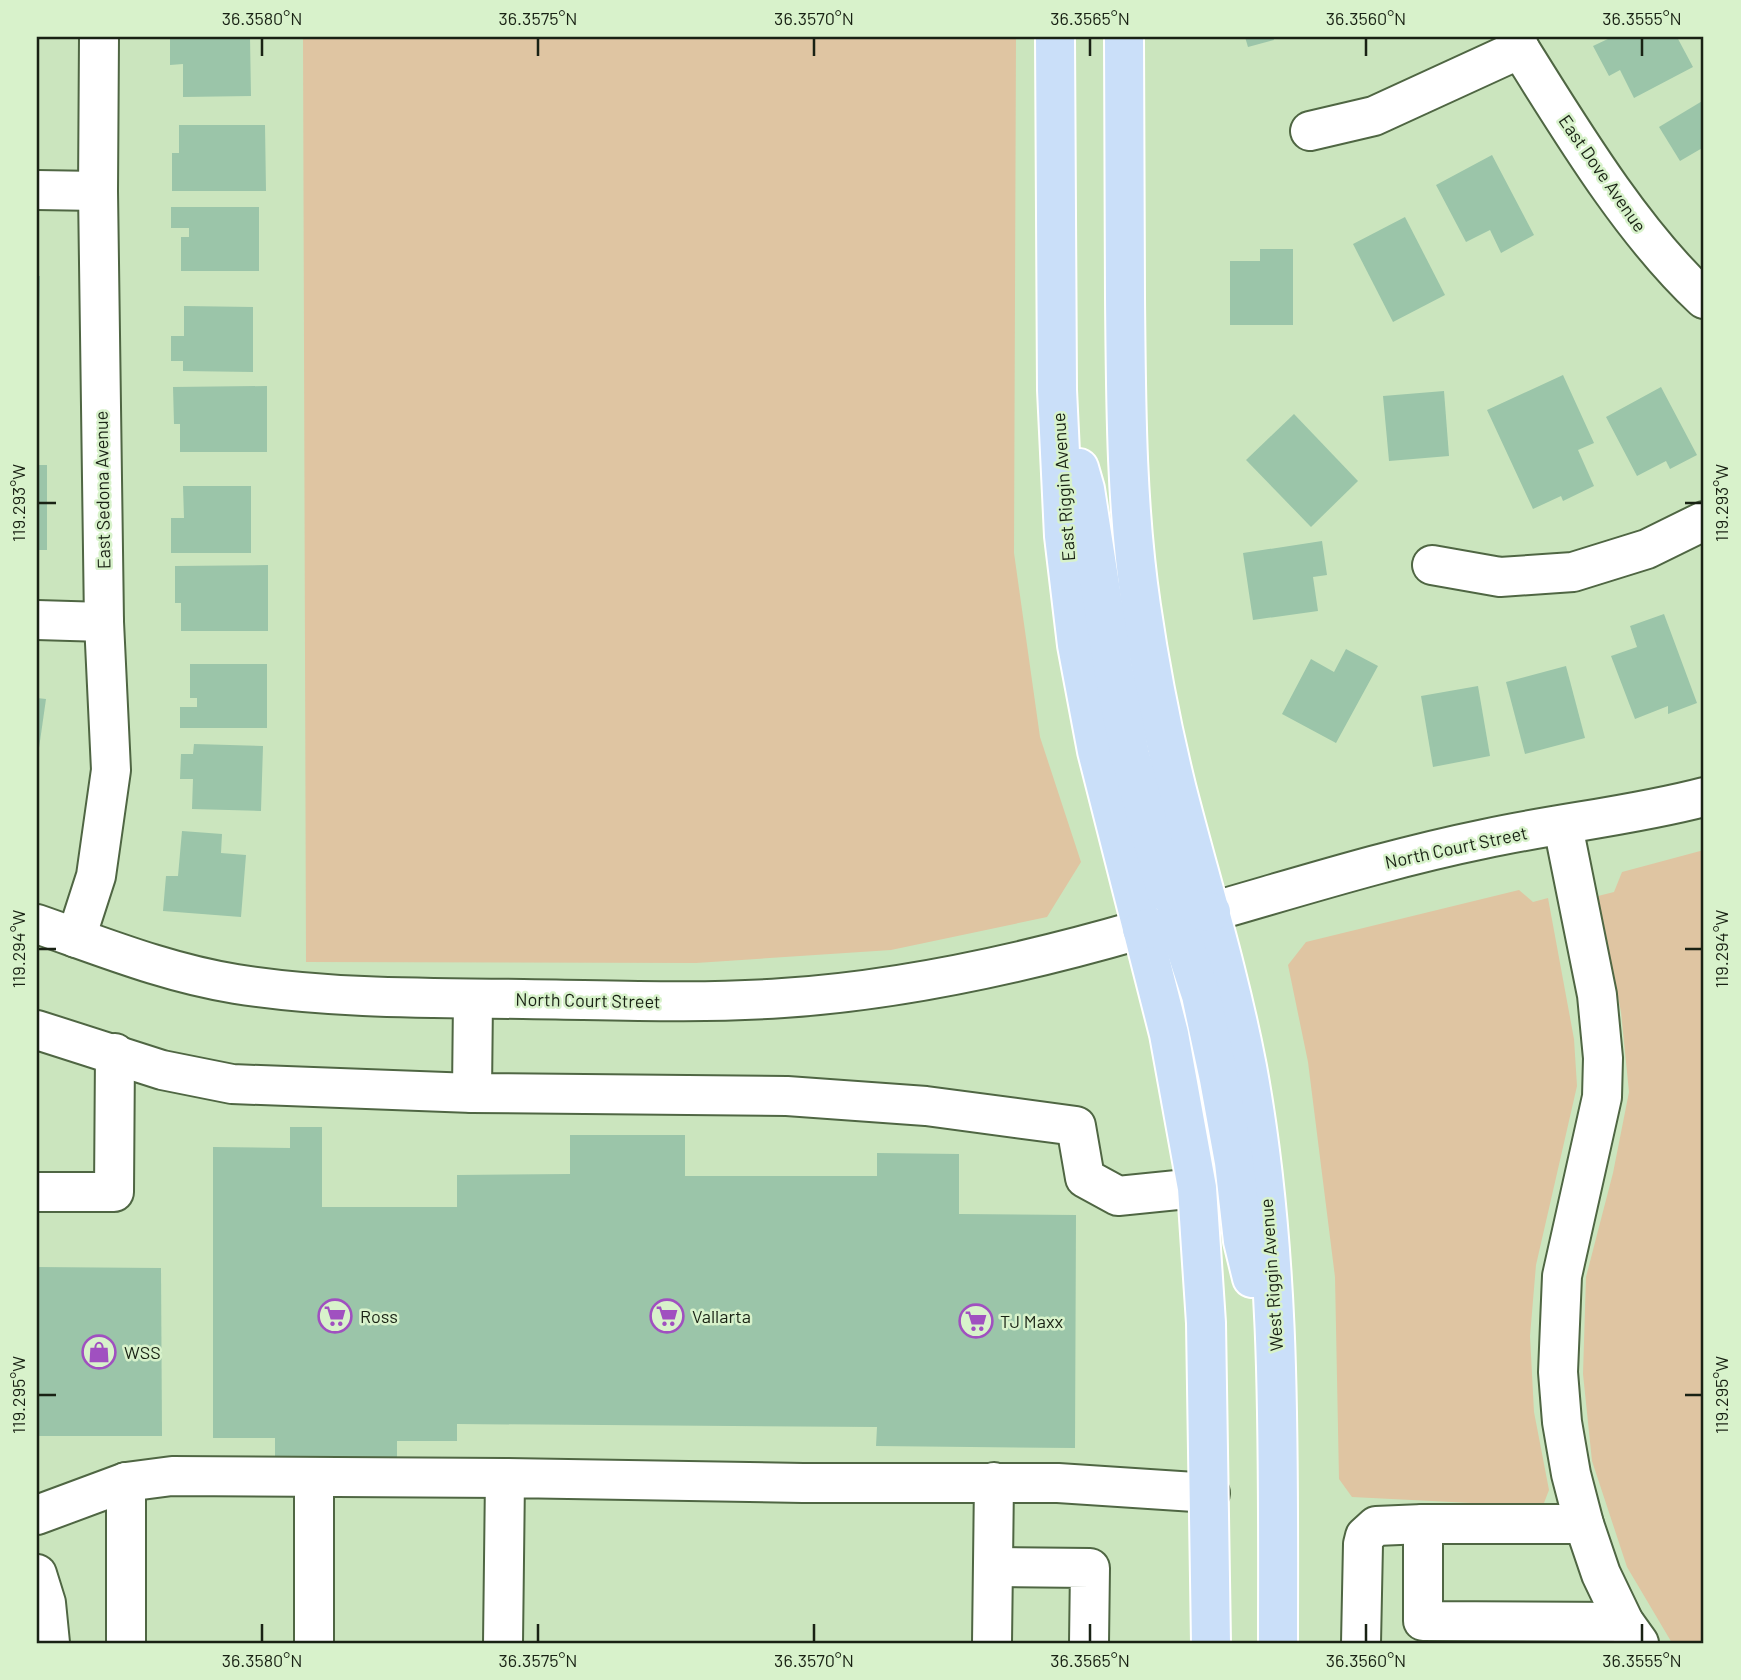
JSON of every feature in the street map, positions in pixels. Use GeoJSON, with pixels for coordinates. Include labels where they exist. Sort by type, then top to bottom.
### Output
{"type":"FeatureCollection","features":[{"type":"Feature","properties":{"kind":"main road","name":"East Riggin Avenue"},"geometry":{"type":"LineString","coordinates":[[1055,37],[1057,390],[1063,524],[1077,645],[1097,751],[1142,929]]}},
{"type":"Feature","properties":{"kind":"main road"},"geometry":{"type":"LineString","coordinates":[[1057,390],[1085,489],[1113,668],[1130,755],[1166,892],[1186,908],[1211,912],[1179,797],[1160,713],[1141,606],[1133,534],[1125,389],[1124,37]]}},
{"type":"Feature","properties":{"kind":"main road","name":"West Riggin Avenue"},"geometry":{"type":"LineString","coordinates":[[1211,912],[1237,1020],[1258,1139],[1273,1273],[1278,1395],[1278,1643]]}},
{"type":"Feature","properties":{"kind":"main road"},"geometry":{"type":"LineString","coordinates":[[1211,1643],[1206,1323],[1197,1188],[1177,1070],[1142,929],[1166,928],[1184,943],[1201,995],[1234,1162],[1243,1241],[1278,1395]]}},
{"type":"Feature","properties":{"kind":"street","name":"East Sedona Avenue"},"geometry":{"type":"LineString","coordinates":[[76,938],[96,876],[111,770],[104,622],[98,191],[99,37]]}},
{"type":"Feature","properties":{"kind":"street"},"geometry":{"type":"LineString","coordinates":[[1310,131],[1374,116],[1517,43]]}},
{"type":"Feature","properties":{"kind":"street","name":"East Dove Avenue"},"geometry":{"type":"LineString","coordinates":[[1517,43],[1575,138],[1643,232],[1704,299]]}},
{"type":"Feature","properties":{"kind":"street"},"geometry":{"type":"LineString","coordinates":[[37,190],[98,191]]}},
{"type":"Feature","properties":{"kind":"street"},"geometry":{"type":"LineString","coordinates":[[1432,565],[1500,578],[1573,572],[1647,549],[1704,521]]}},
{"type":"Feature","properties":{"kind":"street"},"geometry":{"type":"LineString","coordinates":[[37,620],[104,622]]}},
{"type":"Feature","properties":{"kind":"street","name":"North Court Street"},"geometry":{"type":"LineString","coordinates":[[1211,912],[1423,852],[1704,797]]}},
{"type":"Feature","properties":{"kind":"street"},"geometry":{"type":"LineString","coordinates":[[1423,1524],[1423,1621],[1580,1632],[1632,1632],[1601,1573],[1584,1524],[1571,1474],[1562,1422],[1559,1322],[1562,1276],[1602,1097],[1603,1058],[1597,995],[1563,826]]}},
{"type":"Feature","properties":{"kind":"street","name":"North Court Street"},"geometry":{"type":"LineString","coordinates":[[37,924],[159,967],[235,984],[313,994],[473,999],[703,1001],[815,996],[892,986],[999,967],[1142,929]]}},
{"type":"Feature","properties":{"kind":"street"},"geometry":{"type":"LineString","coordinates":[[472,1093],[473,999]]}},
{"type":"Feature","properties":{"kind":"street"},"geometry":{"type":"LineString","coordinates":[[37,1030],[162,1070],[232,1083],[472,1093],[787,1096],[926,1106],[1049,1122],[1076,1126],[1085,1178],[1118,1196],[1197,1188]]}},
{"type":"Feature","properties":{"kind":"street"},"geometry":{"type":"LineString","coordinates":[[37,1192],[114,1192],[115,1053]]}},
{"type":"Feature","properties":{"kind":"street"},"geometry":{"type":"LineString","coordinates":[[37,1515],[126,1482],[172,1476],[1058,1483],[1210,1493]]}},
{"type":"Feature","properties":{"kind":"street"},"geometry":{"type":"LineString","coordinates":[[314,1478],[314,1643]]}},
{"type":"Feature","properties":{"kind":"street"},"geometry":{"type":"LineString","coordinates":[[503,1643],[505,1478]]}},
{"type":"Feature","properties":{"kind":"street"},"geometry":{"type":"LineString","coordinates":[[126,1482],[126,1643]]}},
{"type":"Feature","properties":{"kind":"street"},"geometry":{"type":"LineString","coordinates":[[992,1643],[993,1482]]}},
{"type":"Feature","properties":{"kind":"street"},"geometry":{"type":"LineString","coordinates":[[1361,1643],[1363,1544],[1365,1536],[1376,1526],[1584,1524]]}},
{"type":"Feature","properties":{"kind":"street"},"geometry":{"type":"LineString","coordinates":[[993,1567],[1090,1568],[1089,1643]]}},
{"type":"Feature","properties":{"kind":"street"},"geometry":{"type":"LineString","coordinates":[[37,1574],[46,1602],[50,1643]]}},
{"type":"Feature","properties":{"kind":"shaded area"},"geometry":{"type":"Polygon","coordinates":[[[303,37],[1016,37],[1014,553],[1040,737],[1081,862],[1047,917],[891,950],[696,963],[306,962],[303,37]]]}},
{"type":"Feature","properties":{"kind":"shaded area"},"geometry":{"type":"Polygon","coordinates":[[[1704,850],[1704,1643],[1672,1643],[1627,1567],[1592,1461],[1583,1374],[1586,1277],[1613,1173],[1629,1092],[1621,1012],[1598,896],[1614,892],[1622,872],[1704,850]]]}},
{"type":"Feature","properties":{"kind":"shaded area"},"geometry":{"type":"Polygon","coordinates":[[[1519,890],[1533,902],[1548,898],[1574,1039],[1577,1086],[1536,1265],[1530,1336],[1534,1412],[1549,1490],[1544,1503],[1529,1506],[1352,1497],[1339,1479],[1335,1277],[1308,1062],[1288,965],[1306,942],[1519,890]]]}},
{"type":"Feature","properties":{"kind":"building"},"geometry":{"type":"Polygon","coordinates":[[[170,37],[250,37],[251,96],[183,97],[183,64],[170,65],[170,37]]]}},
{"type":"Feature","properties":{"kind":"building"},"geometry":{"type":"Polygon","coordinates":[[[1245,37],[1273,37],[1274,40],[1248,47],[1245,37]]]}},
{"type":"Feature","properties":{"kind":"building"},"geometry":{"type":"Polygon","coordinates":[[[1612,37],[1677,37],[1693,67],[1634,98],[1620,70],[1609,76],[1593,46],[1612,37]]]}},
{"type":"Feature","properties":{"kind":"building"},"geometry":{"type":"Polygon","coordinates":[[[1704,100],[1704,147],[1680,161],[1659,127],[1704,100]]]}},
{"type":"Feature","properties":{"kind":"building"},"geometry":{"type":"Polygon","coordinates":[[[179,125],[265,125],[266,191],[172,191],[172,153],[179,153],[179,125]]]}},
{"type":"Feature","properties":{"kind":"building"},"geometry":{"type":"Polygon","coordinates":[[[1492,155],[1534,235],[1501,253],[1490,230],[1466,242],[1436,185],[1492,155]]]}},
{"type":"Feature","properties":{"kind":"building"},"geometry":{"type":"Polygon","coordinates":[[[171,207],[259,207],[259,271],[181,271],[181,237],[189,237],[189,228],[171,228],[171,207]]]}},
{"type":"Feature","properties":{"kind":"building"},"geometry":{"type":"Polygon","coordinates":[[[1405,217],[1445,295],[1393,322],[1353,244],[1405,217]]]}},
{"type":"Feature","properties":{"kind":"building"},"geometry":{"type":"Polygon","coordinates":[[[1260,249],[1293,249],[1293,325],[1230,325],[1230,261],[1260,261],[1260,249]]]}},
{"type":"Feature","properties":{"kind":"building"},"geometry":{"type":"Polygon","coordinates":[[[37,276],[40,276],[39,327],[37,327],[37,276]]]}},
{"type":"Feature","properties":{"kind":"building"},"geometry":{"type":"Polygon","coordinates":[[[184,306],[253,307],[253,372],[183,371],[183,361],[171,361],[171,336],[184,336],[184,306]]]}},
{"type":"Feature","properties":{"kind":"building"},"geometry":{"type":"Polygon","coordinates":[[[1563,375],[1594,443],[1578,450],[1594,486],[1563,501],[1561,496],[1533,509],[1487,410],[1563,375]]]}},
{"type":"Feature","properties":{"kind":"building"},"geometry":{"type":"Polygon","coordinates":[[[267,386],[267,452],[180,452],[180,424],[174,424],[173,387],[267,386]]]}},
{"type":"Feature","properties":{"kind":"building"},"geometry":{"type":"Polygon","coordinates":[[[1661,387],[1697,455],[1670,469],[1666,461],[1637,476],[1606,417],[1661,387]]]}},
{"type":"Feature","properties":{"kind":"building"},"geometry":{"type":"Polygon","coordinates":[[[1444,391],[1449,456],[1389,461],[1383,396],[1444,391]]]}},
{"type":"Feature","properties":{"kind":"building"},"geometry":{"type":"Polygon","coordinates":[[[1294,414],[1358,481],[1311,527],[1246,460],[1294,414]]]}},
{"type":"Feature","properties":{"kind":"building"},"geometry":{"type":"Polygon","coordinates":[[[37,465],[47,465],[47,550],[37,550],[37,465]]]}},
{"type":"Feature","properties":{"kind":"building"},"geometry":{"type":"Polygon","coordinates":[[[183,486],[251,486],[251,553],[171,553],[171,518],[184,518],[183,486]]]}},
{"type":"Feature","properties":{"kind":"building"},"geometry":{"type":"Polygon","coordinates":[[[1322,541],[1327,575],[1313,577],[1318,611],[1253,620],[1243,553],[1322,541]]]}},
{"type":"Feature","properties":{"kind":"building"},"geometry":{"type":"Polygon","coordinates":[[[268,565],[268,631],[181,631],[181,603],[175,603],[175,566],[268,565]]]}},
{"type":"Feature","properties":{"kind":"building"},"geometry":{"type":"Polygon","coordinates":[[[1664,614],[1697,703],[1668,714],[1668,706],[1635,719],[1611,656],[1637,647],[1630,626],[1664,614]]]}},
{"type":"Feature","properties":{"kind":"building"},"geometry":{"type":"Polygon","coordinates":[[[1346,649],[1378,666],[1336,743],[1282,714],[1311,659],[1334,672],[1346,649]]]}},
{"type":"Feature","properties":{"kind":"building"},"geometry":{"type":"Polygon","coordinates":[[[190,664],[267,664],[267,728],[180,728],[180,707],[197,707],[197,698],[190,698],[190,664]]]}},
{"type":"Feature","properties":{"kind":"building"},"geometry":{"type":"Polygon","coordinates":[[[1566,666],[1585,738],[1525,754],[1506,682],[1566,666]]]}},
{"type":"Feature","properties":{"kind":"building"},"geometry":{"type":"Polygon","coordinates":[[[1478,686],[1490,756],[1433,767],[1421,696],[1478,686]]]}},
{"type":"Feature","properties":{"kind":"building"},"geometry":{"type":"Polygon","coordinates":[[[37,698],[46,699],[38,755],[37,755],[37,698]]]}},
{"type":"Feature","properties":{"kind":"building"},"geometry":{"type":"Polygon","coordinates":[[[194,744],[263,746],[261,811],[192,809],[193,779],[180,779],[181,754],[193,754],[194,744]]]}},
{"type":"Feature","properties":{"kind":"building"},"geometry":{"type":"Polygon","coordinates":[[[182,831],[222,834],[221,853],[246,855],[241,917],[163,911],[166,876],[178,876],[182,831]]]}},
{"type":"Feature","properties":{"kind":"building"},"geometry":{"type":"Polygon","coordinates":[[[290,1127],[322,1127],[322,1207],[457,1207],[457,1175],[570,1174],[570,1135],[685,1135],[685,1176],[877,1176],[877,1153],[959,1154],[959,1214],[1076,1215],[1075,1448],[876,1446],[877,1427],[457,1424],[457,1441],[397,1441],[397,1464],[275,1464],[275,1438],[213,1438],[213,1147],[290,1148],[290,1127]]]}},
{"type":"Feature","properties":{"kind":"building","name":"WSS"},"geometry":{"type":"Polygon","coordinates":[[[37,1267],[161,1268],[162,1436],[37,1436],[37,1267]]]}},
{"type":"Feature","properties":{"kind":"place","name":"Ross"},"geometry":{"type":"Point","coordinates":[335,1316]}},
{"type":"Feature","properties":{"kind":"place","name":"Vallarta"},"geometry":{"type":"Point","coordinates":[667,1316]}},
{"type":"Feature","properties":{"kind":"place","name":"TJ Maxx"},"geometry":{"type":"Point","coordinates":[976,1321]}},
{"type":"Feature","properties":{"kind":"place","name":"WSS"},"geometry":{"type":"Point","coordinates":[99,1352]}}]}
